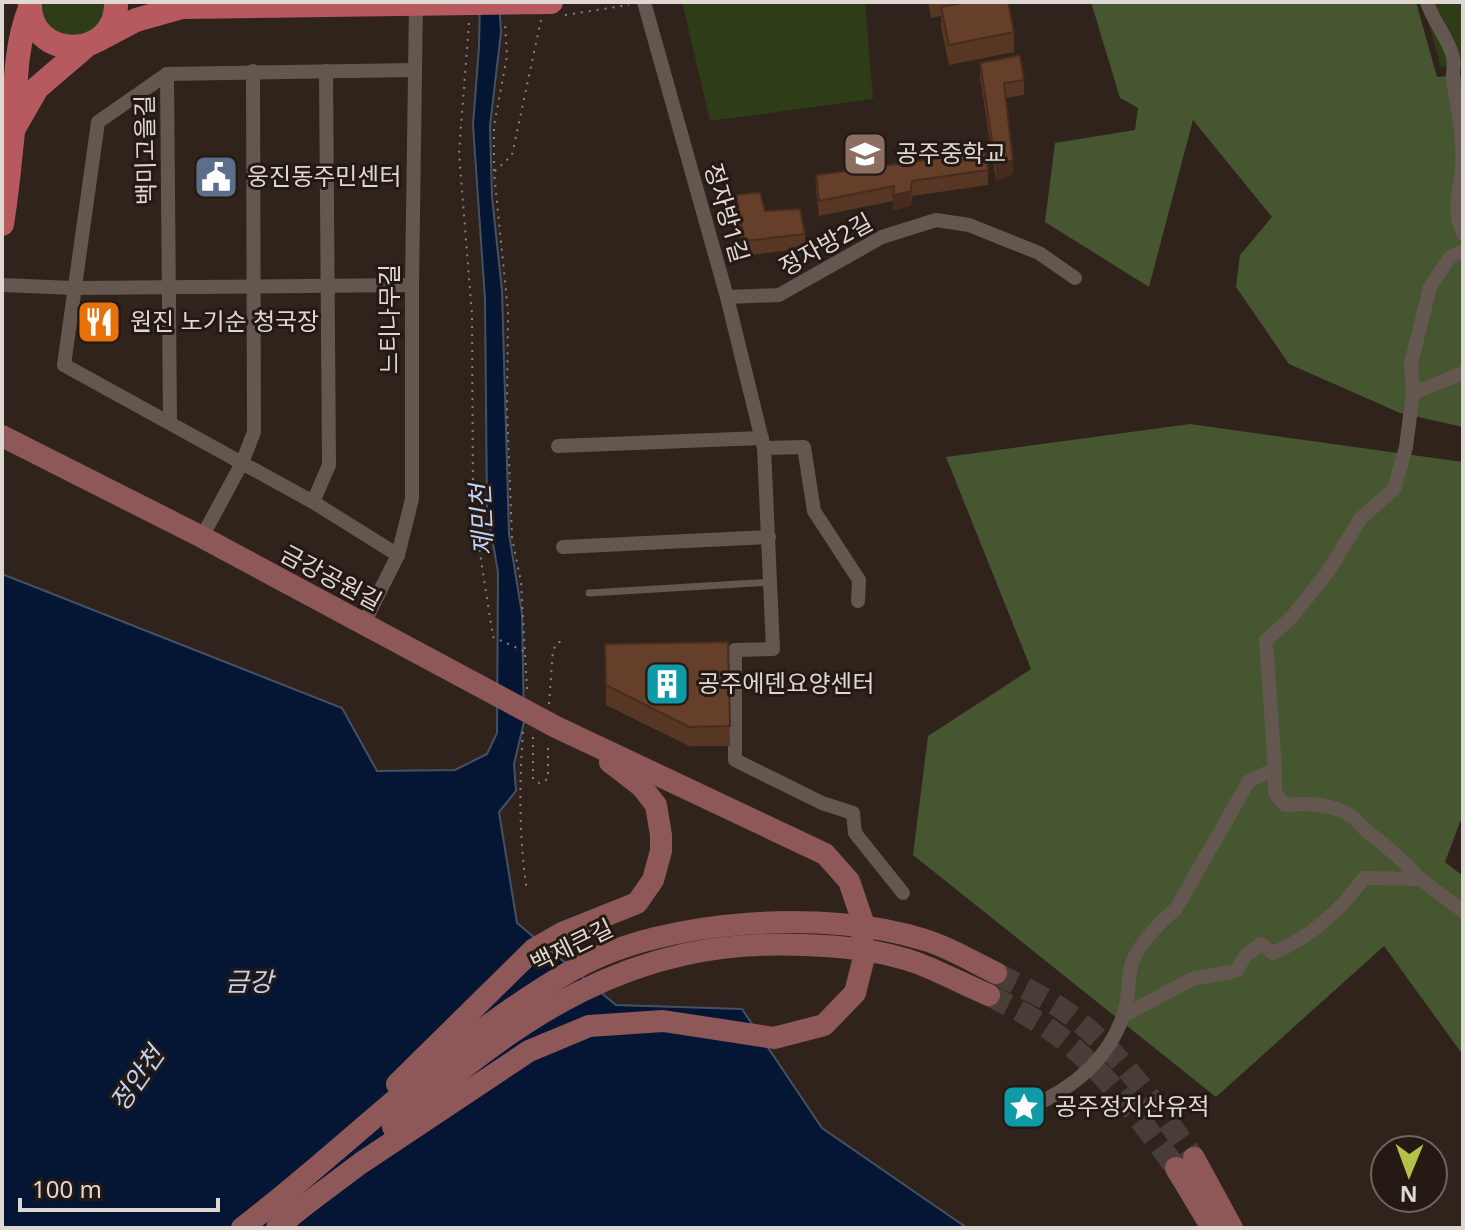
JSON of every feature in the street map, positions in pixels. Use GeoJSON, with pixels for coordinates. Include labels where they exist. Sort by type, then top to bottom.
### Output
{"type":"FeatureCollection","features":[{"type":"Feature","properties":{"kind":"main road"},"geometry":{"type":"LineString","coordinates":[[13,130],[37,88],[108,30],[114,20],[116,2]]}},
{"type":"Feature","properties":{"kind":"main road"},"geometry":{"type":"LineString","coordinates":[[30,5],[39,31],[59,46],[92,43],[174,4],[422,4],[545,12]]}},
{"type":"Feature","properties":{"kind":"main road"},"geometry":{"type":"LineString","coordinates":[[2,224],[13,130],[14,76],[30,5]]}},
{"type":"Feature","properties":{"kind":"main road","name":"금강공원길"},"geometry":{"type":"LineString","coordinates":[[2,436],[202,537],[363,625],[580,737]]}},
{"type":"Feature","properties":{"kind":"main road"},"geometry":{"type":"LineString","coordinates":[[294,1201],[534,949],[562,933],[637,903],[653,880],[661,851],[656,805],[641,786],[580,737]]}},
{"type":"Feature","properties":{"kind":"main road"},"geometry":{"type":"LineString","coordinates":[[294,1201],[361,1163],[529,1051],[589,1026],[663,1021],[774,1038],[824,1025],[855,993],[863,961],[862,919],[849,881],[825,854],[580,737]]}},
{"type":"Feature","properties":{"kind":"main road","name":"백제큰길"},"geometry":{"type":"LineString","coordinates":[[277,1228],[294,1201],[406,1093],[522,1000],[592,961],[643,941],[711,927],[776,921],[824,922],[926,940],[996,973]]}},
{"type":"Feature","properties":{"kind":"main road","name":"백제큰길"},"geometry":{"type":"LineString","coordinates":[[242,1228],[294,1201],[488,1049],[534,1017],[588,986],[649,963],[724,947],[782,944],[825,946],[878,953],[916,963],[989,995]]}},
{"type":"Feature","properties":{"kind":"main road"},"geometry":{"type":"LineString","coordinates":[[1212,1228],[1185,1163],[1232,1228]]}},
{"type":"Feature","properties":{"kind":"street","name":"정자방1길"},"geometry":{"type":"LineString","coordinates":[[644,2],[727,297],[763,443],[773,649],[735,650],[735,760],[822,803],[853,813],[855,833],[903,893]]}},
{"type":"Feature","properties":{"kind":"street"},"geometry":{"type":"LineString","coordinates":[[1427,2],[1456,46],[1453,80],[1458,98],[1462,169],[1456,199],[1463,234]]}},
{"type":"Feature","properties":{"kind":"street","name":"느티나무길"},"geometry":{"type":"LineString","coordinates":[[363,625],[398,555],[412,499],[415,70],[422,4]]}},
{"type":"Feature","properties":{"kind":"street"},"geometry":{"type":"LineString","coordinates":[[167,74],[415,70]]}},
{"type":"Feature","properties":{"kind":"street"},"geometry":{"type":"LineString","coordinates":[[202,537],[242,463],[254,432],[253,71]]}},
{"type":"Feature","properties":{"kind":"street"},"geometry":{"type":"LineString","coordinates":[[313,502],[329,465],[326,71]]}},
{"type":"Feature","properties":{"kind":"street","name":"백미고을길"},"geometry":{"type":"LineString","coordinates":[[167,74],[170,423]]}},
{"type":"Feature","properties":{"kind":"street","name":"백미고을길"},"geometry":{"type":"LineString","coordinates":[[167,74],[98,122],[64,365],[313,502],[398,555]]}},
{"type":"Feature","properties":{"kind":"street","name":"정자방2길"},"geometry":{"type":"LineString","coordinates":[[727,297],[779,295],[882,237],[936,220],[969,225],[1039,253],[1075,278]]}},
{"type":"Feature","properties":{"kind":"street"},"geometry":{"type":"LineString","coordinates":[[1463,251],[1450,257],[1430,287],[1411,364],[1413,393],[1406,447],[1394,489],[1361,518],[1327,573],[1291,618],[1266,640],[1275,793],[1285,805],[1328,806],[1352,816],[1365,830],[1388,846],[1420,879],[1463,911]]}},
{"type":"Feature","properties":{"kind":"street"},"geometry":{"type":"LineString","coordinates":[[2,285],[73,288],[412,285]]}},
{"type":"Feature","properties":{"kind":"street"},"geometry":{"type":"LineString","coordinates":[[1413,393],[1463,373]]}},
{"type":"Feature","properties":{"kind":"street"},"geometry":{"type":"LineString","coordinates":[[558,446],[763,443],[804,447],[814,511],[859,580],[858,601]]}},
{"type":"Feature","properties":{"kind":"street"},"geometry":{"type":"LineString","coordinates":[[563,547],[769,537]]}},
{"type":"Feature","properties":{"kind":"street"},"geometry":{"type":"LineString","coordinates":[[1031,1107],[1062,1092],[1101,1060],[1123,1016],[1130,993],[1132,964],[1162,920],[1175,910],[1249,781],[1275,769]]}},
{"type":"Feature","properties":{"kind":"street"},"geometry":{"type":"LineString","coordinates":[[1123,1016],[1192,979],[1236,971],[1246,955],[1261,944],[1273,953],[1297,943],[1349,899],[1364,878],[1420,879]]}},
{"type":"Feature","properties":{"kind":"lane"},"geometry":{"type":"LineString","coordinates":[[589,593],[771,582]]}},
{"type":"Feature","properties":{"kind":"path"},"geometry":{"type":"LineString","coordinates":[[494,172],[512,155],[545,12],[626,7],[634,2]]}},
{"type":"Feature","properties":{"kind":"path"},"geometry":{"type":"LineString","coordinates":[[505,14],[507,56],[494,126],[494,172],[508,311],[507,409],[512,538],[521,582],[526,700]]}},
{"type":"Feature","properties":{"kind":"path"},"geometry":{"type":"LineString","coordinates":[[469,16],[459,153],[472,315],[473,508],[494,638],[526,652]]}},
{"type":"Feature","properties":{"kind":"path"},"geometry":{"type":"LineString","coordinates":[[523,731],[519,777],[520,830],[527,891]]}},
{"type":"Feature","properties":{"kind":"green space"},"geometry":{"type":"Polygon","coordinates":[[[38,2],[107,2],[108,8],[91,37],[48,32],[38,2]]]}},
{"type":"Feature","properties":{"kind":"green space"},"geometry":{"type":"Polygon","coordinates":[[[682,2],[865,2],[873,99],[710,121],[682,2]]]}},
{"type":"Feature","properties":{"kind":"green space"},"geometry":{"type":"Polygon","coordinates":[[[1091,2],[1416,2],[1437,77],[1463,75],[1463,427],[1400,413],[1289,364],[1236,287],[1240,255],[1272,217],[1193,120],[1149,287],[1045,222],[1055,143],[1135,130],[1138,108],[1120,98],[1091,2]]]}},
{"type":"Feature","properties":{"kind":"green space"},"geometry":{"type":"Polygon","coordinates":[[[1423,2],[1463,2],[1463,65],[1441,67],[1423,2]]]}},
{"type":"Feature","properties":{"kind":"green space"},"geometry":{"type":"Polygon","coordinates":[[[1190,424],[1463,462],[1463,814],[1445,862],[1463,876],[1463,1055],[1384,946],[1216,1097],[913,855],[928,736],[1031,669],[946,457],[1190,424]]]}},
{"type":"Feature","properties":{"kind":"water","name":"금강"},"geometry":{"type":"Polygon","coordinates":[[[480,2],[499,2],[501,32],[490,126],[492,197],[502,291],[509,534],[522,614],[524,722],[514,764],[516,791],[499,812],[517,923],[616,1005],[742,1009],[822,1128],[967,1228],[2,1228],[2,574],[342,708],[377,771],[455,770],[487,754],[497,733],[498,572],[487,509],[485,299],[473,125],[480,2]]]}},
{"type":"Feature","properties":{"kind":"building"},"geometry":{"type":"Polygon","coordinates":[[[967,2],[1008,2],[1014,32],[949,45],[941,7],[967,2]]]}},
{"type":"Feature","properties":{"kind":"building"},"geometry":{"type":"Polygon","coordinates":[[[1020,55],[1024,80],[1004,83],[1013,160],[996,166],[980,63],[1020,55]]]}},
{"type":"Feature","properties":{"kind":"building"},"geometry":{"type":"Polygon","coordinates":[[[985,152],[988,170],[912,181],[911,191],[893,195],[894,186],[819,201],[816,175],[985,152]]]}},
{"type":"Feature","properties":{"kind":"building"},"geometry":{"type":"Polygon","coordinates":[[[760,192],[765,211],[800,209],[805,234],[744,241],[736,195],[760,192]]]}},
{"type":"Feature","properties":{"kind":"building","name":"공주에덴요양센터"},"geometry":{"type":"Polygon","coordinates":[[[728,642],[730,726],[689,727],[606,685],[605,644],[728,642]]]}},
{"type":"Feature","properties":{"kind":"tunnel"},"geometry":{"type":"LineString","coordinates":[[996,973],[1062,1009],[1100,1040],[1134,1078],[1194,1158]]}},
{"type":"Feature","properties":{"kind":"tunnel"},"geometry":{"type":"LineString","coordinates":[[989,995],[1042,1024],[1068,1043],[1102,1075],[1176,1168]]}},
{"type":"Feature","properties":{"kind":"place","name":"공주중학교"},"geometry":{"type":"Point","coordinates":[865,154]}},
{"type":"Feature","properties":{"kind":"place","name":"웅진동주민센터"},"geometry":{"type":"Point","coordinates":[216,177]}},
{"type":"Feature","properties":{"kind":"place","name":"원진 노기순 청국장"},"geometry":{"type":"Point","coordinates":[99,322]}},
{"type":"Feature","properties":{"kind":"place","name":"공주에덴요양센터"},"geometry":{"type":"Point","coordinates":[667,684]}},
{"type":"Feature","properties":{"kind":"place","name":"공주정지산유적"},"geometry":{"type":"Point","coordinates":[1024,1107]}},
{"type":"Feature","properties":{"kind":"water label","name":"제민천"},"geometry":{"type":"Point","coordinates":[482,520]}},
{"type":"Feature","properties":{"kind":"water label","name":"정안천"},"geometry":{"type":"Point","coordinates":[137,1079]}}]}
